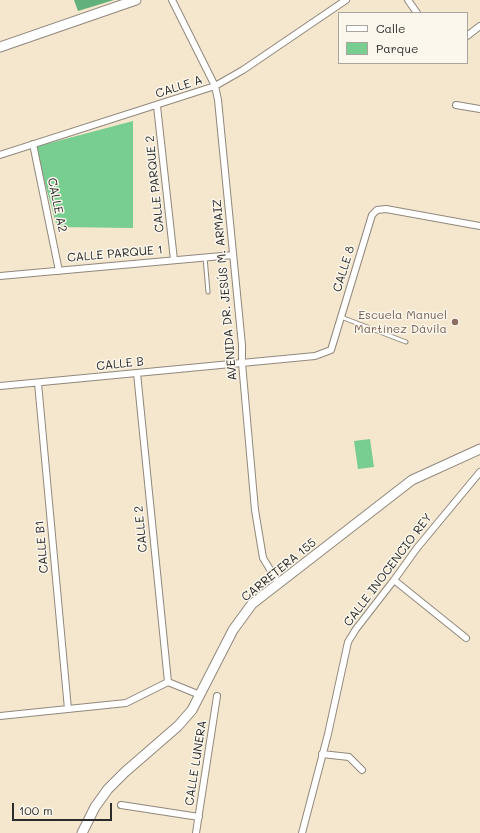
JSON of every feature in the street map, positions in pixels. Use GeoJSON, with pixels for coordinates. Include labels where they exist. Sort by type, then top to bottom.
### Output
{"type":"FeatureCollection","features":[{"type":"Feature","properties":{"kind":"street"},"geometry":{"type":"LineString","coordinates":[[0,47],[136,0]]}},
{"type":"Feature","properties":{"kind":"street","name":"AVENIDA DR. JESÚS M. ARMAIZ"},"geometry":{"type":"LineString","coordinates":[[172,0],[215,86],[218,100],[242,345],[242,363],[256,510],[264,558],[279,584]]}},
{"type":"Feature","properties":{"kind":"street","name":"CALLE A"},"geometry":{"type":"LineString","coordinates":[[0,155],[157,106],[215,86],[243,70],[346,0]]}},
{"type":"Feature","properties":{"kind":"street"},"geometry":{"type":"LineString","coordinates":[[408,0],[416,12]]}},
{"type":"Feature","properties":{"kind":"street"},"geometry":{"type":"LineString","coordinates":[[468,35],[480,26]]}},
{"type":"Feature","properties":{"kind":"street"},"geometry":{"type":"LineString","coordinates":[[456,105],[480,109]]}},
{"type":"Feature","properties":{"kind":"street","name":"CALLE PARQUE 2"},"geometry":{"type":"LineString","coordinates":[[157,106],[174,260]]}},
{"type":"Feature","properties":{"kind":"street","name":"CALLE A2"},"geometry":{"type":"LineString","coordinates":[[33,144],[59,271]]}},
{"type":"Feature","properties":{"kind":"street","name":"CALLE 8"},"geometry":{"type":"LineString","coordinates":[[242,363],[315,356],[331,350],[372,215],[377,210],[386,209],[480,226]]}},
{"type":"Feature","properties":{"kind":"street","name":"CALLE PARQUE 1"},"geometry":{"type":"LineString","coordinates":[[0,276],[233,255]]}},
{"type":"Feature","properties":{"kind":"street","name":"CALLE B"},"geometry":{"type":"LineString","coordinates":[[0,386],[242,363]]}},
{"type":"Feature","properties":{"kind":"street","name":"CALLE 2"},"geometry":{"type":"LineString","coordinates":[[137,373],[168,682]]}},
{"type":"Feature","properties":{"kind":"street","name":"CALLE B1"},"geometry":{"type":"LineString","coordinates":[[38,383],[68,709]]}},
{"type":"Feature","properties":{"kind":"street","name":"CARRETERA 155"},"geometry":{"type":"LineString","coordinates":[[82,833],[95,807],[108,789],[178,726],[192,710],[233,630],[241,617],[252,604],[412,480],[480,449]]}},
{"type":"Feature","properties":{"kind":"street","name":"CALLE INOCENCIO REY"},"geometry":{"type":"LineString","coordinates":[[302,833],[348,642],[356,629],[417,548],[480,472]]}},
{"type":"Feature","properties":{"kind":"street"},"geometry":{"type":"LineString","coordinates":[[394,580],[466,638]]}},
{"type":"Feature","properties":{"kind":"street"},"geometry":{"type":"LineString","coordinates":[[0,716],[126,703],[168,682],[200,695]]}},
{"type":"Feature","properties":{"kind":"street","name":"CALLE LUNERA"},"geometry":{"type":"LineString","coordinates":[[196,833],[217,696]]}},
{"type":"Feature","properties":{"kind":"street"},"geometry":{"type":"LineString","coordinates":[[322,754],[349,757],[362,770]]}},
{"type":"Feature","properties":{"kind":"street"},"geometry":{"type":"LineString","coordinates":[[122,805],[198,817]]}},
{"type":"Feature","properties":{"kind":"lane"},"geometry":{"type":"LineString","coordinates":[[205,257],[208,292]]}},
{"type":"Feature","properties":{"kind":"lane"},"geometry":{"type":"LineString","coordinates":[[341,317],[406,342]]}},
{"type":"Feature","properties":{"kind":"green space"},"geometry":{"type":"Polygon","coordinates":[[[74,0],[114,0],[78,11],[74,0]]]}},
{"type":"Feature","properties":{"kind":"green space"},"geometry":{"type":"Polygon","coordinates":[[[133,121],[133,228],[57,227],[35,147],[133,121]]]}},
{"type":"Feature","properties":{"kind":"green space"},"geometry":{"type":"Polygon","coordinates":[[[370,439],[374,467],[358,469],[354,441],[370,439]]]}},
{"type":"Feature","properties":{"kind":"place","name":"Escuela Manuel Martínez Dávila"},"geometry":{"type":"Point","coordinates":[455,322]}}]}
